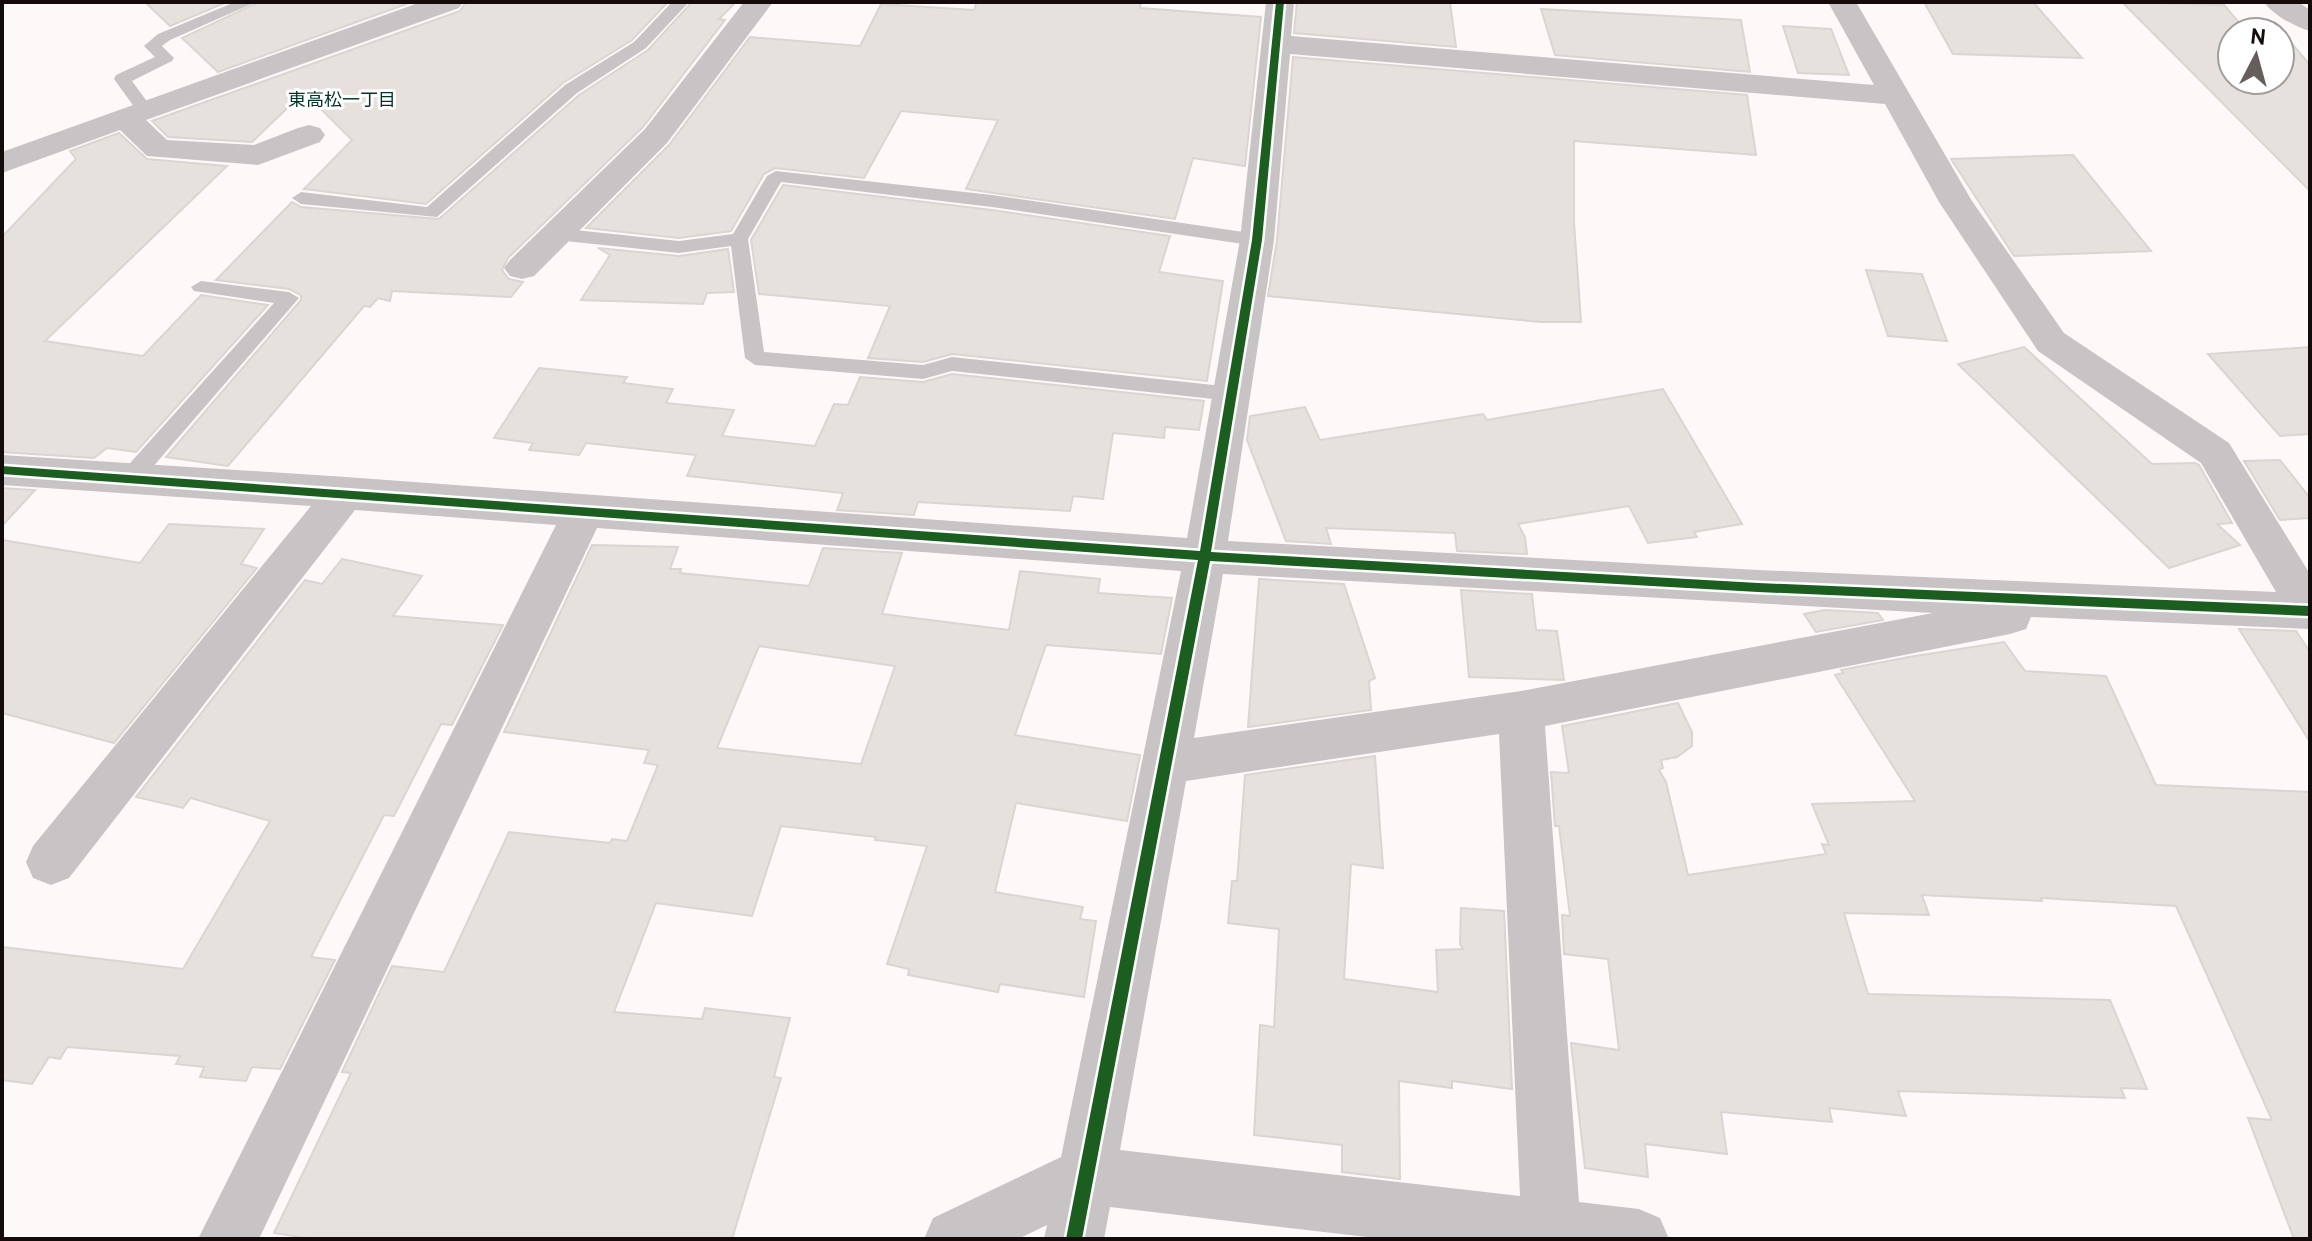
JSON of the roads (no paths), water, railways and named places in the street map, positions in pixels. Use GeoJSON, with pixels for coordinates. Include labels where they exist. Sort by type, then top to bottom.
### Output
{"type":"FeatureCollection","features":[{"type":"Feature","properties":{"kind":"street"},"geometry":{"type":"LineString","coordinates":[[2,163],[449,2]]}},
{"type":"Feature","properties":{"kind":"street"},"geometry":{"type":"LineString","coordinates":[[522,268],[656,136],[759,2]]}},
{"type":"Feature","properties":{"kind":"street"},"geometry":{"type":"LineString","coordinates":[[1074,1239],[1205,556],[1232,394],[1257,240],[1280,2]]}},
{"type":"Feature","properties":{"kind":"street"},"geometry":{"type":"LineString","coordinates":[[1842,2],[1956,202],[2051,342],[2215,453],[2310,611]]}},
{"type":"Feature","properties":{"kind":"street"},"geometry":{"type":"LineString","coordinates":[[2278,2],[2310,22]]}},
{"type":"Feature","properties":{"kind":"street"},"geometry":{"type":"LineString","coordinates":[[1276,44],[1895,96]]}},
{"type":"Feature","properties":{"kind":"street"},"geometry":{"type":"LineString","coordinates":[[136,115],[158,149],[258,155],[309,135]]}},
{"type":"Feature","properties":{"kind":"street"},"geometry":{"type":"LineString","coordinates":[[2,470],[346,492],[1205,556],[2078,603],[2310,611]]}},
{"type":"Feature","properties":{"kind":"street"},"geometry":{"type":"LineString","coordinates":[[51,862],[346,492]]}},
{"type":"Feature","properties":{"kind":"street"},"geometry":{"type":"LineString","coordinates":[[228,1239],[584,511]]}},
{"type":"Feature","properties":{"kind":"street"},"geometry":{"type":"LineString","coordinates":[[1165,763],[1521,711],[2078,603]]}},
{"type":"Feature","properties":{"kind":"street"},"geometry":{"type":"LineString","coordinates":[[1521,711],[1552,1234]]}},
{"type":"Feature","properties":{"kind":"street"},"geometry":{"type":"LineString","coordinates":[[954,1239],[1086,1175],[1552,1234],[1639,1239]]}},
{"type":"Feature","properties":{"kind":"lane"},"geometry":{"type":"LineString","coordinates":[[136,115],[122,79],[166,58],[152,46],[164,37],[248,2]]}},
{"type":"Feature","properties":{"kind":"lane"},"geometry":{"type":"LineString","coordinates":[[301,198],[431,213],[571,89],[640,45],[681,2]]}},
{"type":"Feature","properties":{"kind":"lane"},"geometry":{"type":"LineString","coordinates":[[1232,394],[952,364],[923,372],[755,358],[739,239],[776,176],[992,201],[1257,240]]}},
{"type":"Feature","properties":{"kind":"lane"},"geometry":{"type":"LineString","coordinates":[[556,234],[679,247],[739,239]]}},
{"type":"Feature","properties":{"kind":"lane"},"geometry":{"type":"LineString","coordinates":[[130,478],[289,298],[201,287]]}},
{"type":"Feature","properties":{"kind":"district","name":"東高松一丁目"},"geometry":{"type":"Point","coordinates":[342,101]}}]}
